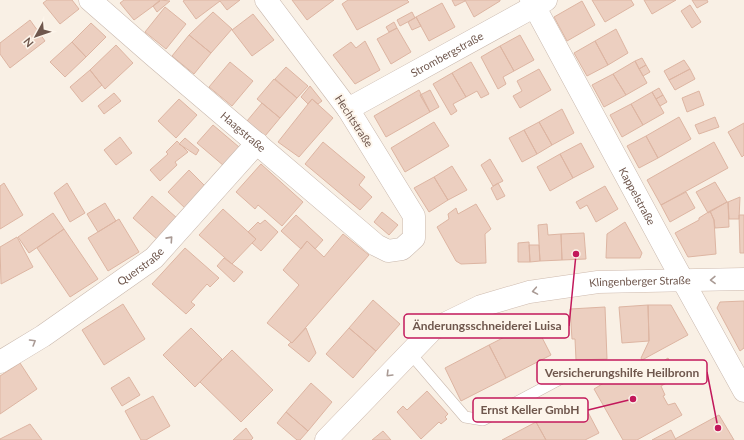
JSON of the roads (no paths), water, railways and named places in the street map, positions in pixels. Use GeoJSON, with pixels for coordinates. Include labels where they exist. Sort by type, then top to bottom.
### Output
{"type":"FeatureCollection","features":[{"type":"Feature","properties":{"kind":"street","name":"Hechtstraße"},"geometry":{"type":"LineString","coordinates":[[266,0],[348,109],[414,216],[414,238],[402,249]]}},
{"type":"Feature","properties":{"kind":"street","name":"Haagstraße"},"geometry":{"type":"LineString","coordinates":[[92,1],[376,245],[388,251],[402,249]]}},
{"type":"Feature","properties":{"kind":"street","name":"Strombergstraße"},"geometry":{"type":"LineString","coordinates":[[348,109],[538,2]]}},
{"type":"Feature","properties":{"kind":"street","name":"Kappelstraße"},"geometry":{"type":"LineString","coordinates":[[538,2],[682,280],[744,391]]}},
{"type":"Feature","properties":{"kind":"street","name":"Querstraße"},"geometry":{"type":"LineString","coordinates":[[0,362],[43,336],[154,258],[257,143]]}},
{"type":"Feature","properties":{"kind":"street","name":"Klingenberger Straße"},"geometry":{"type":"LineString","coordinates":[[326,440],[432,330],[481,306],[529,292],[598,282],[744,279]]}},
{"type":"Feature","properties":{"kind":"lane"},"geometry":{"type":"LineString","coordinates":[[410,353],[465,417],[483,420],[562,378]]}},
{"type":"Feature","properties":{"kind":"place","name":"Änderungsschneiderei Luisa"},"geometry":{"type":"Point","coordinates":[576,254]}},
{"type":"Feature","properties":{"kind":"place","name":"Ernst Keller GmbH"},"geometry":{"type":"Point","coordinates":[633,399]}},
{"type":"Feature","properties":{"kind":"place","name":"Versicherungshilfe Heilbronn"},"geometry":{"type":"Point","coordinates":[718,428]}}]}
